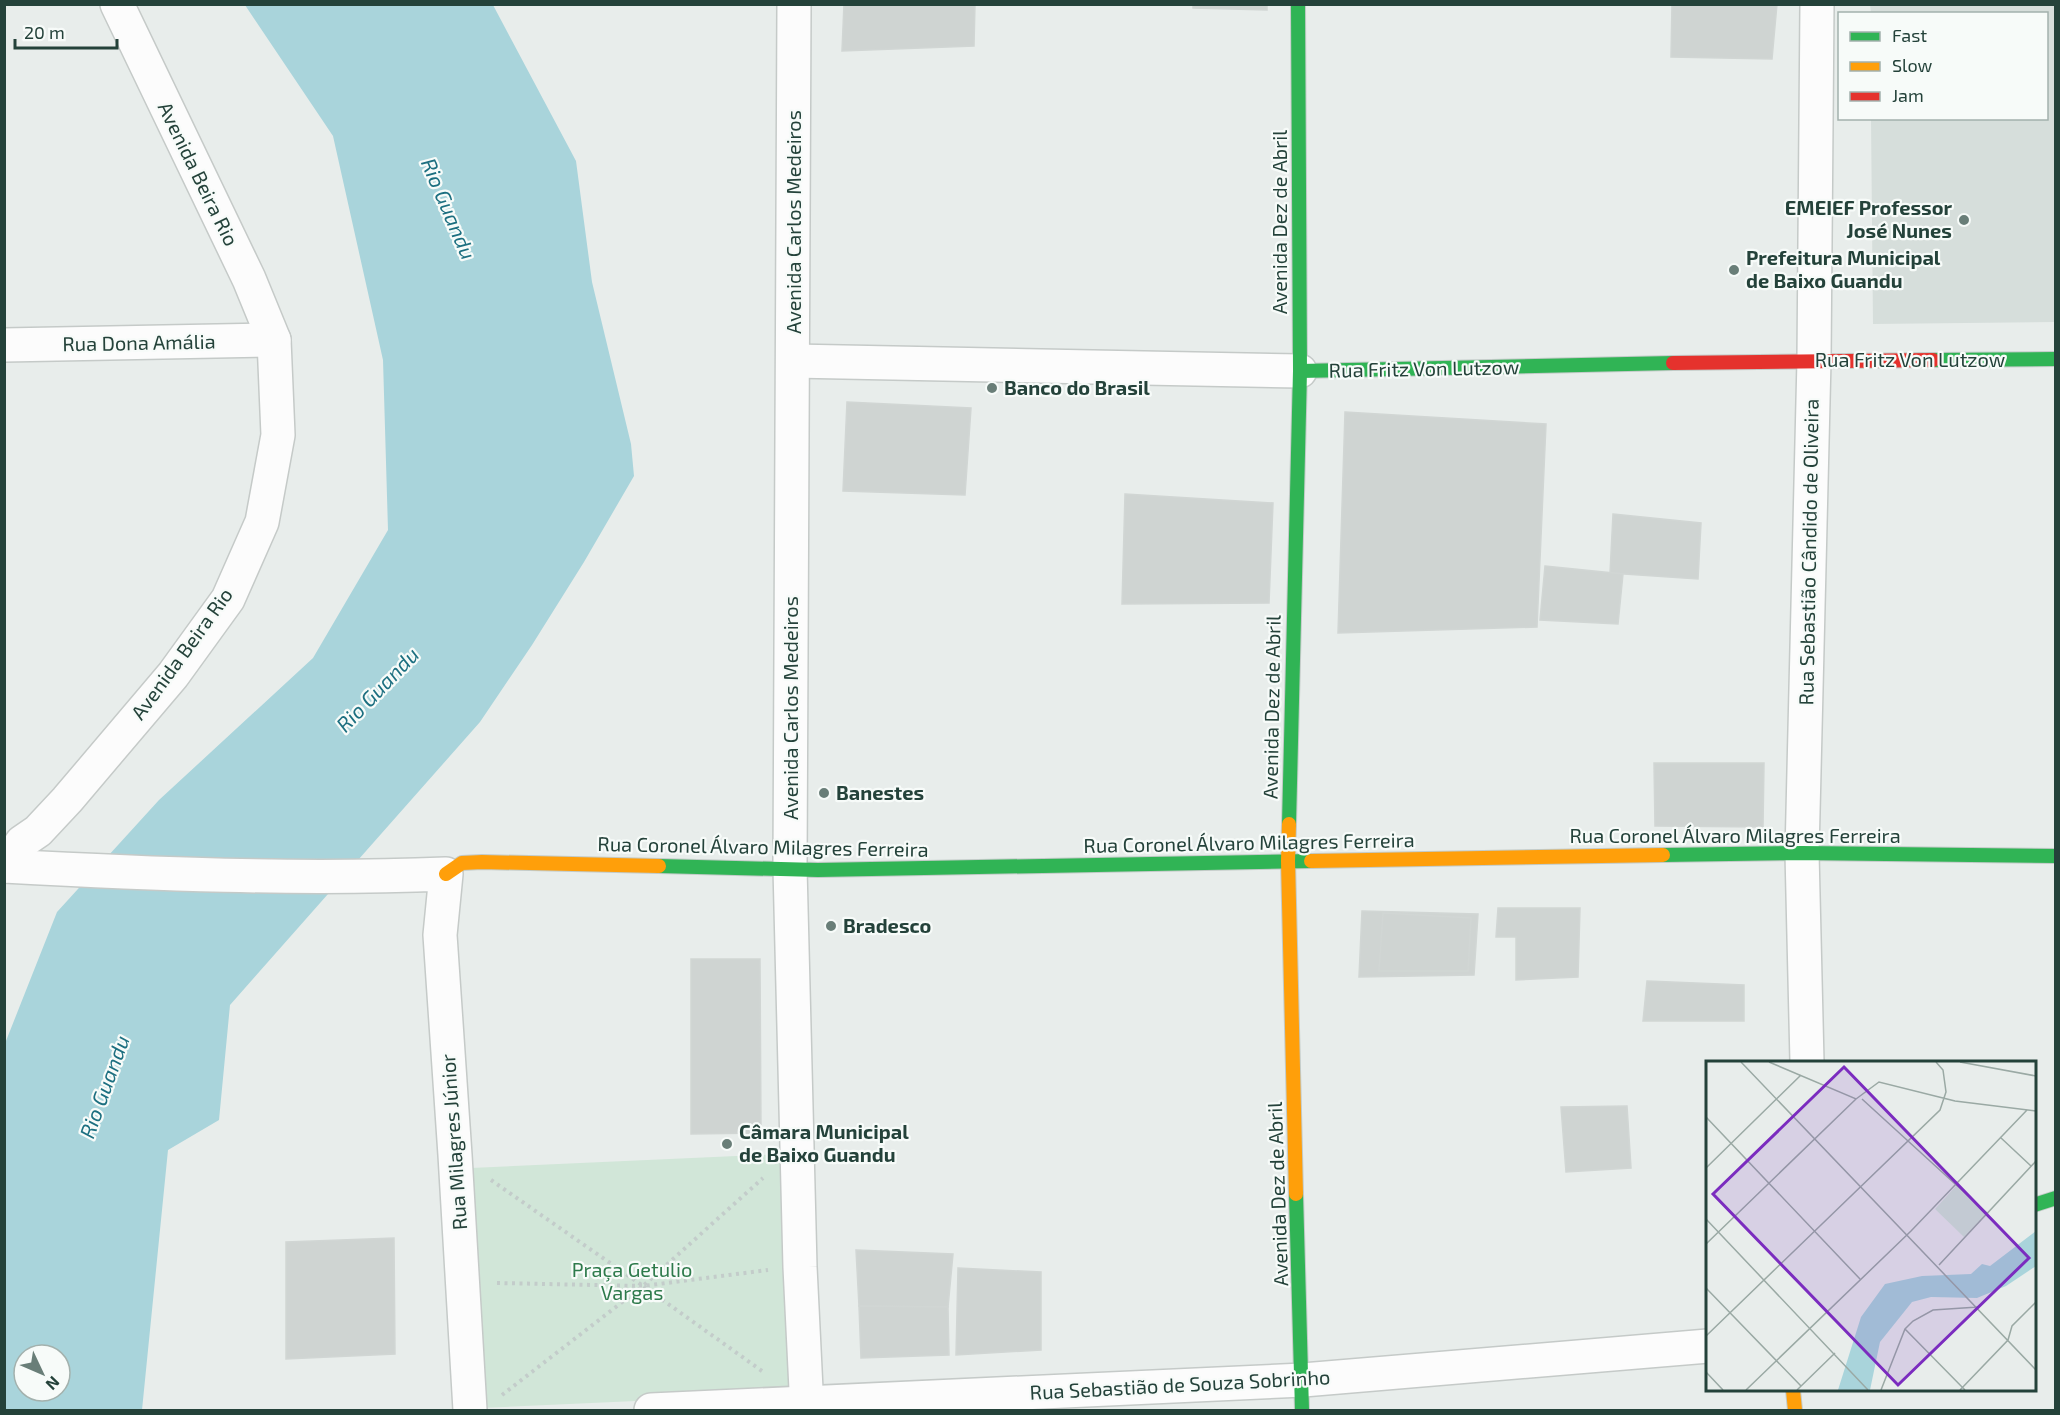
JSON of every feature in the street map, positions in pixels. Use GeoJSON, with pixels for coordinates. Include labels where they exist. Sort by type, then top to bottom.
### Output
{"type":"FeatureCollection","features":[{"type":"Feature","properties":{"kind":"street","name":"Avenida Beira Rio"},"geometry":{"type":"LineString","coordinates":[[5,866],[22,842],[38,831],[67,800],[165,684],[228,599],[262,522],[278,435],[274,340],[249,279],[117,4]]}},
{"type":"Feature","properties":{"kind":"street","name":"Avenida Carlos Medeiros"},"geometry":{"type":"LineString","coordinates":[[794,4],[790,868],[796,1148],[806,1407]]}},
{"type":"Feature","properties":{"kind":"street","name":"Avenida Dez de Abril"},"geometry":{"type":"LineString","coordinates":[[1298,4],[1300,371],[1288,861],[1302,1395]]}},
{"type":"Feature","properties":{"kind":"street","name":"Rua Sebastião Cândido de Oliveira"},"geometry":{"type":"LineString","coordinates":[[1807,1061],[1802,853],[1814,360],[1817,4]]}},
{"type":"Feature","properties":{"kind":"street","name":"Rua Dona Amália"},"geometry":{"type":"LineString","coordinates":[[4,345],[274,340]]}},
{"type":"Feature","properties":{"kind":"street","name":"Rua Fritz Von Lutzow"},"geometry":{"type":"LineString","coordinates":[[793,361],[1300,371],[1814,360],[2055,359]]}},
{"type":"Feature","properties":{"kind":"street","name":"Rua Coronel Álvaro Milagres Ferreira"},"geometry":{"type":"LineString","coordinates":[[446,874],[462,863],[482,861],[830,870],[1802,853],[2055,856]]}},
{"type":"Feature","properties":{"kind":"street"},"geometry":{"type":"LineString","coordinates":[[5,866],[361,878],[446,874]]}},
{"type":"Feature","properties":{"kind":"street","name":"Rua Milagres Júnior"},"geometry":{"type":"LineString","coordinates":[[446,874],[440,935],[470,1410]]}},
{"type":"Feature","properties":{"kind":"street"},"geometry":{"type":"LineString","coordinates":[[2036,1204],[2055,1198]]}},
{"type":"Feature","properties":{"kind":"street","name":"Rua Sebastião de Souza Sobrinho"},"geometry":{"type":"LineString","coordinates":[[651,1410],[1302,1395],[1706,1346]]}},
{"type":"Feature","properties":{"kind":"street"},"geometry":{"type":"LineString","coordinates":[[1793,1391],[1795,1410]]}},
{"type":"Feature","properties":{"kind":"path"},"geometry":{"type":"LineString","coordinates":[[501,1396],[643,1286],[796,1148]]}},
{"type":"Feature","properties":{"kind":"path"},"geometry":{"type":"LineString","coordinates":[[455,1155],[643,1286],[806,1407]]}},
{"type":"Feature","properties":{"kind":"path"},"geometry":{"type":"LineString","coordinates":[[463,1282],[643,1286],[800,1266]]}},
{"type":"Feature","properties":{"kind":"shaded area","name":"EMEIEF Professor José Nunes"},"geometry":{"type":"Polygon","coordinates":[[[1870,5],[2055,5],[2055,322],[1873,324],[1871,120],[2048,120],[2048,12],[1871,12],[1870,5]]]}},
{"type":"Feature","properties":{"kind":"green space","name":"Praça Getulio Vargas"},"geometry":{"type":"Polygon","coordinates":[[[783,1154],[793,1394],[481,1408],[471,1168],[783,1154]]]}},
{"type":"Feature","properties":{"kind":"water","name":"Rio Guandu"},"geometry":{"type":"Polygon","coordinates":[[[245,5],[493,5],[576,161],[592,282],[631,444],[634,476],[584,562],[480,722],[230,1005],[219,1120],[168,1150],[142,1410],[5,1410],[4,1046],[57,912],[159,800],[313,658],[388,530],[383,360],[333,136],[245,5]]]}},
{"type":"Feature","properties":{"kind":"building"},"geometry":{"type":"Polygon","coordinates":[[[844,4],[975,4],[974,46],[842,51],[844,4]]]}},
{"type":"Feature","properties":{"kind":"building"},"geometry":{"type":"Polygon","coordinates":[[[1193,4],[1267,4],[1267,10],[1193,8],[1193,4]]]}},
{"type":"Feature","properties":{"kind":"building"},"geometry":{"type":"Polygon","coordinates":[[[1672,4],[1777,4],[1772,59],[1671,57],[1672,4]]]}},
{"type":"Feature","properties":{"kind":"building"},"geometry":{"type":"Polygon","coordinates":[[[847,402],[971,408],[965,495],[843,491],[847,402]]]}},
{"type":"Feature","properties":{"kind":"building"},"geometry":{"type":"Polygon","coordinates":[[[1345,412],[1546,424],[1537,627],[1338,633],[1345,412]]]}},
{"type":"Feature","properties":{"kind":"building"},"geometry":{"type":"Polygon","coordinates":[[[1125,494],[1273,503],[1269,603],[1122,604],[1125,494]]]}},
{"type":"Feature","properties":{"kind":"building"},"geometry":{"type":"Polygon","coordinates":[[[1613,514],[1701,523],[1698,579],[1610,573],[1613,514]]]}},
{"type":"Feature","properties":{"kind":"building"},"geometry":{"type":"Polygon","coordinates":[[[1545,566],[1623,574],[1618,624],[1540,620],[1545,566]]]}},
{"type":"Feature","properties":{"kind":"building"},"geometry":{"type":"Polygon","coordinates":[[[1654,763],[1764,763],[1763,827],[1655,826],[1654,763]]]}},
{"type":"Feature","properties":{"kind":"building"},"geometry":{"type":"Polygon","coordinates":[[[1498,908],[1580,908],[1578,977],[1516,980],[1516,937],[1496,937],[1498,908]]]}},
{"type":"Feature","properties":{"kind":"building"},"geometry":{"type":"Polygon","coordinates":[[[1362,911],[1478,914],[1474,975],[1359,977],[1362,911]]]}},
{"type":"Feature","properties":{"kind":"building"},"geometry":{"type":"Polygon","coordinates":[[[1383,913],[1471,918],[1468,971],[1379,971],[1383,913]]]}},
{"type":"Feature","properties":{"kind":"building"},"geometry":{"type":"Polygon","coordinates":[[[691,959],[760,959],[761,1133],[691,1134],[691,959]]]}},
{"type":"Feature","properties":{"kind":"building"},"geometry":{"type":"Polygon","coordinates":[[[1647,981],[1744,985],[1744,1021],[1643,1021],[1647,981]]]}},
{"type":"Feature","properties":{"kind":"building"},"geometry":{"type":"Polygon","coordinates":[[[1627,1106],[1631,1168],[1566,1172],[1561,1107],[1627,1106]]]}},
{"type":"Feature","properties":{"kind":"building"},"geometry":{"type":"Polygon","coordinates":[[[394,1238],[395,1354],[286,1359],[286,1242],[394,1238]]]}},
{"type":"Feature","properties":{"kind":"building"},"geometry":{"type":"Polygon","coordinates":[[[856,1250],[953,1254],[948,1307],[859,1306],[856,1250]]]}},
{"type":"Feature","properties":{"kind":"building"},"geometry":{"type":"Polygon","coordinates":[[[958,1268],[1041,1272],[1041,1350],[956,1355],[958,1268]]]}},
{"type":"Feature","properties":{"kind":"building"},"geometry":{"type":"Polygon","coordinates":[[[859,1306],[948,1307],[949,1355],[861,1358],[859,1306]]]}},
{"type":"Feature","properties":{"kind":"traffic: fast"},"geometry":{"type":"LineString","coordinates":[[1289,824],[1300,371],[1298,4]]}},
{"type":"Feature","properties":{"kind":"traffic: fast"},"geometry":{"type":"LineString","coordinates":[[1933,360],[2056,359]]}},
{"type":"Feature","properties":{"kind":"traffic: fast"},"geometry":{"type":"LineString","coordinates":[[1300,371],[1673,363]]}},
{"type":"Feature","properties":{"kind":"traffic: fast"},"geometry":{"type":"LineString","coordinates":[[1663,855],[1802,853],[2056,856]]}},
{"type":"Feature","properties":{"kind":"traffic: fast"},"geometry":{"type":"LineString","coordinates":[[659,866],[818,870],[1311,861]]}},
{"type":"Feature","properties":{"kind":"traffic: fast"},"geometry":{"type":"LineString","coordinates":[[1296,1194],[1302,1410]]}},
{"type":"Feature","properties":{"kind":"traffic: fast"},"geometry":{"type":"LineString","coordinates":[[2036,1204],[2056,1198]]}},
{"type":"Feature","properties":{"kind":"traffic: slow"},"geometry":{"type":"LineString","coordinates":[[1289,824],[1296,1194]]}},
{"type":"Feature","properties":{"kind":"traffic: slow"},"geometry":{"type":"LineString","coordinates":[[1311,861],[1663,855]]}},
{"type":"Feature","properties":{"kind":"traffic: slow"},"geometry":{"type":"LineString","coordinates":[[446,874],[462,863],[482,862],[659,866]]}},
{"type":"Feature","properties":{"kind":"traffic: slow"},"geometry":{"type":"LineString","coordinates":[[1793,1391],[1795,1410]]}},
{"type":"Feature","properties":{"kind":"traffic: jam"},"geometry":{"type":"LineString","coordinates":[[1673,363],[1933,360]]}},
{"type":"Feature","properties":{"kind":"place","name":"EMEIEF Professor José Nunes"},"geometry":{"type":"Point","coordinates":[1964,220]}},
{"type":"Feature","properties":{"kind":"place","name":"Prefeitura Municipal de Baixo Guandu"},"geometry":{"type":"Point","coordinates":[1734,270]}},
{"type":"Feature","properties":{"kind":"place","name":"Banco do Brasil"},"geometry":{"type":"Point","coordinates":[992,388]}},
{"type":"Feature","properties":{"kind":"place","name":"Banestes"},"geometry":{"type":"Point","coordinates":[824,793]}},
{"type":"Feature","properties":{"kind":"place","name":"Bradesco"},"geometry":{"type":"Point","coordinates":[831,926]}},
{"type":"Feature","properties":{"kind":"place","name":"Câmara Municipal de Baixo Guandu"},"geometry":{"type":"Point","coordinates":[727,1144]}}]}
